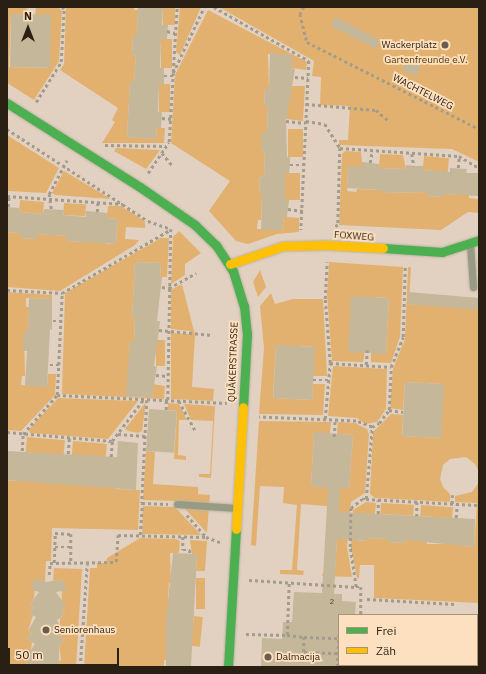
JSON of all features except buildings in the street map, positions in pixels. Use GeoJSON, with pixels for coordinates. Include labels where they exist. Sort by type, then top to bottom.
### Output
{"type":"FeatureCollection","features":[{"type":"Feature","properties":{"kind":"street","name":"QUÄKERSTRASSE"},"geometry":{"type":"LineString","coordinates":[[7,103],[140,187],[194,224],[216,245],[230,264],[241,295],[247,324],[228,667]]}},
{"type":"Feature","properties":{"kind":"street","name":"FOXWEG"},"geometry":{"type":"LineString","coordinates":[[230,264],[283,246],[327,245],[442,252],[475,242]]}},
{"type":"Feature","properties":{"kind":"lane"},"geometry":{"type":"LineString","coordinates":[[473,287],[475,242]]}},
{"type":"Feature","properties":{"kind":"lane"},"geometry":{"type":"LineString","coordinates":[[177,504],[237,508]]}},
{"type":"Feature","properties":{"kind":"path"},"geometry":{"type":"LineString","coordinates":[[30,7],[30,14]]}},
{"type":"Feature","properties":{"kind":"path"},"geometry":{"type":"LineString","coordinates":[[34,105],[61,62],[64,9],[62,7]]}},
{"type":"Feature","properties":{"kind":"path"},"geometry":{"type":"LineString","coordinates":[[144,179],[166,146],[171,119],[177,7]]}},
{"type":"Feature","properties":{"kind":"path"},"geometry":{"type":"LineString","coordinates":[[173,75],[204,7]]}},
{"type":"Feature","properties":{"kind":"path"},"geometry":{"type":"LineString","coordinates":[[214,7],[309,62],[301,233]]}},
{"type":"Feature","properties":{"kind":"path","name":"WACHTELWEG"},"geometry":{"type":"LineString","coordinates":[[304,7],[300,14],[307,42],[479,129]]}},
{"type":"Feature","properties":{"kind":"path"},"geometry":{"type":"LineString","coordinates":[[168,31],[175,33]]}},
{"type":"Feature","properties":{"kind":"path"},"geometry":{"type":"LineString","coordinates":[[164,76],[173,75]]}},
{"type":"Feature","properties":{"kind":"path"},"geometry":{"type":"LineString","coordinates":[[295,77],[308,78]]}},
{"type":"Feature","properties":{"kind":"path"},"geometry":{"type":"LineString","coordinates":[[306,104],[376,110],[389,121]]}},
{"type":"Feature","properties":{"kind":"path"},"geometry":{"type":"LineString","coordinates":[[162,118],[171,119]]}},
{"type":"Feature","properties":{"kind":"path"},"geometry":{"type":"LineString","coordinates":[[286,121],[325,124],[340,148],[338,226],[327,232]]}},
{"type":"Feature","properties":{"kind":"path"},"geometry":{"type":"LineString","coordinates":[[7,130],[148,221],[172,228]]}},
{"type":"Feature","properties":{"kind":"path"},"geometry":{"type":"LineString","coordinates":[[97,145],[166,146]]}},
{"type":"Feature","properties":{"kind":"path"},"geometry":{"type":"LineString","coordinates":[[340,148],[459,156],[479,168]]}},
{"type":"Feature","properties":{"kind":"path"},"geometry":{"type":"LineString","coordinates":[[370,163],[372,151]]}},
{"type":"Feature","properties":{"kind":"path"},"geometry":{"type":"LineString","coordinates":[[162,153],[172,165]]}},
{"type":"Feature","properties":{"kind":"path"},"geometry":{"type":"LineString","coordinates":[[412,154],[414,166]]}},
{"type":"Feature","properties":{"kind":"path"},"geometry":{"type":"LineString","coordinates":[[51,209],[49,194],[63,166],[71,155]]}},
{"type":"Feature","properties":{"kind":"path"},"geometry":{"type":"LineString","coordinates":[[458,168],[459,156]]}},
{"type":"Feature","properties":{"kind":"path"},"geometry":{"type":"LineString","coordinates":[[290,165],[304,165]]}},
{"type":"Feature","properties":{"kind":"path"},"geometry":{"type":"LineString","coordinates":[[8,207],[8,196],[98,201],[123,204]]}},
{"type":"Feature","properties":{"kind":"path"},"geometry":{"type":"LineString","coordinates":[[97,212],[98,201]]}},
{"type":"Feature","properties":{"kind":"path"},"geometry":{"type":"LineString","coordinates":[[288,209],[303,212]]}},
{"type":"Feature","properties":{"kind":"path"},"geometry":{"type":"LineString","coordinates":[[166,410],[172,228]]}},
{"type":"Feature","properties":{"kind":"path"},"geometry":{"type":"LineString","coordinates":[[7,290],[62,293],[172,228]]}},
{"type":"Feature","properties":{"kind":"path"},"geometry":{"type":"LineString","coordinates":[[326,419],[330,363],[325,299],[327,245]]}},
{"type":"Feature","properties":{"kind":"path"},"geometry":{"type":"LineString","coordinates":[[366,499],[372,427],[384,418],[389,410],[391,367],[403,337],[405,250]]}},
{"type":"Feature","properties":{"kind":"path"},"geometry":{"type":"LineString","coordinates":[[162,287],[169,288],[196,273]]}},
{"type":"Feature","properties":{"kind":"path"},"geometry":{"type":"LineString","coordinates":[[22,451],[23,434],[57,395],[62,293]]}},
{"type":"Feature","properties":{"kind":"path"},"geometry":{"type":"LineString","coordinates":[[53,321],[61,321]]}},
{"type":"Feature","properties":{"kind":"path"},"geometry":{"type":"LineString","coordinates":[[159,330],[213,335]]}},
{"type":"Feature","properties":{"kind":"path"},"geometry":{"type":"LineString","coordinates":[[366,365],[367,350]]}},
{"type":"Feature","properties":{"kind":"path"},"geometry":{"type":"LineString","coordinates":[[330,363],[391,367]]}},
{"type":"Feature","properties":{"kind":"path"},"geometry":{"type":"LineString","coordinates":[[50,365],[59,365]]}},
{"type":"Feature","properties":{"kind":"path"},"geometry":{"type":"LineString","coordinates":[[156,375],[168,376]]}},
{"type":"Feature","properties":{"kind":"path"},"geometry":{"type":"LineString","coordinates":[[313,380],[329,380]]}},
{"type":"Feature","properties":{"kind":"path"},"geometry":{"type":"LineString","coordinates":[[57,395],[231,403]]}},
{"type":"Feature","properties":{"kind":"path"},"geometry":{"type":"LineString","coordinates":[[111,457],[112,441],[145,400]]}},
{"type":"Feature","properties":{"kind":"path"},"geometry":{"type":"LineString","coordinates":[[140,535],[145,436],[145,400]]}},
{"type":"Feature","properties":{"kind":"path"},"geometry":{"type":"LineString","coordinates":[[179,401],[194,430]]}},
{"type":"Feature","properties":{"kind":"path"},"geometry":{"type":"LineString","coordinates":[[389,410],[403,412]]}},
{"type":"Feature","properties":{"kind":"path"},"geometry":{"type":"LineString","coordinates":[[254,417],[356,421],[372,427]]}},
{"type":"Feature","properties":{"kind":"path"},"geometry":{"type":"LineString","coordinates":[[334,420],[334,437]]}},
{"type":"Feature","properties":{"kind":"path"},"geometry":{"type":"LineString","coordinates":[[7,432],[112,441]]}},
{"type":"Feature","properties":{"kind":"path"},"geometry":{"type":"LineString","coordinates":[[117,434],[145,436]]}},
{"type":"Feature","properties":{"kind":"path"},"geometry":{"type":"LineString","coordinates":[[68,454],[69,438]]}},
{"type":"Feature","properties":{"kind":"path"},"geometry":{"type":"LineString","coordinates":[[452,495],[452,504]]}},
{"type":"Feature","properties":{"kind":"path"},"geometry":{"type":"LineString","coordinates":[[356,587],[350,547],[351,508],[362,499],[477,505]]}},
{"type":"Feature","properties":{"kind":"path"},"geometry":{"type":"LineString","coordinates":[[378,500],[378,514]]}},
{"type":"Feature","properties":{"kind":"path"},"geometry":{"type":"LineString","coordinates":[[417,502],[417,516]]}},
{"type":"Feature","properties":{"kind":"path"},"geometry":{"type":"LineString","coordinates":[[142,503],[177,504],[206,537],[214,542],[226,542]]}},
{"type":"Feature","properties":{"kind":"path"},"geometry":{"type":"LineString","coordinates":[[456,518],[457,504]]}},
{"type":"Feature","properties":{"kind":"path"},"geometry":{"type":"LineString","coordinates":[[54,563],[55,533],[71,534],[72,564]]}},
{"type":"Feature","properties":{"kind":"path"},"geometry":{"type":"LineString","coordinates":[[49,575],[50,563],[87,564],[116,562],[118,535],[206,537]]}},
{"type":"Feature","properties":{"kind":"path"},"geometry":{"type":"LineString","coordinates":[[183,537],[183,550],[190,550],[190,554]]}},
{"type":"Feature","properties":{"kind":"path"},"geometry":{"type":"LineString","coordinates":[[54,547],[71,547]]}},
{"type":"Feature","properties":{"kind":"path"},"geometry":{"type":"LineString","coordinates":[[80,667],[87,564]]}},
{"type":"Feature","properties":{"kind":"path"},"geometry":{"type":"LineString","coordinates":[[247,580],[361,587],[361,614]]}},
{"type":"Feature","properties":{"kind":"path"},"geometry":{"type":"LineString","coordinates":[[287,635],[290,583]]}},
{"type":"Feature","properties":{"kind":"path"},"geometry":{"type":"LineString","coordinates":[[367,599],[454,604]]}},
{"type":"Feature","properties":{"kind":"path"},"geometry":{"type":"LineString","coordinates":[[241,634],[338,638],[337,667]]}},
{"type":"Feature","properties":{"kind":"path"},"geometry":{"type":"LineString","coordinates":[[304,636],[304,652],[338,653]]}},
{"type":"Feature","properties":{"kind":"green space"},"geometry":{"type":"Polygon","coordinates":[[[7,7],[27,7],[26,15],[11,14],[9,67],[48,68],[51,15],[35,15],[36,7],[58,7],[62,11],[59,61],[34,100],[7,83],[7,7]]]}},
{"type":"Feature","properties":{"kind":"green space"},"geometry":{"type":"Polygon","coordinates":[[[66,7],[134,7],[134,10],[138,10],[137,35],[133,35],[132,55],[136,56],[134,82],[130,82],[127,137],[156,139],[157,128],[165,128],[164,143],[102,143],[115,122],[112,120],[118,108],[60,70],[64,64],[66,7]]]}},
{"type":"Feature","properties":{"kind":"green space"},"geometry":{"type":"Polygon","coordinates":[[[163,7],[175,7],[175,25],[163,25],[163,7]]]}},
{"type":"Feature","properties":{"kind":"green space"},"geometry":{"type":"Polygon","coordinates":[[[180,7],[201,7],[180,55],[176,52],[180,7]]]}},
{"type":"Feature","properties":{"kind":"green space","name":"Gartenfreunde e.V."},"geometry":{"type":"Polygon","coordinates":[[[219,7],[479,7],[479,162],[452,149],[339,145],[339,140],[348,140],[350,106],[320,105],[321,77],[312,76],[314,61],[219,7]]]}},
{"type":"Feature","properties":{"kind":"green space"},"geometry":{"type":"Polygon","coordinates":[[[208,10],[307,62],[306,70],[292,68],[292,55],[268,54],[269,89],[265,89],[264,106],[268,106],[267,132],[261,151],[265,150],[264,177],[260,176],[259,194],[262,194],[261,220],[258,220],[257,229],[282,230],[284,217],[287,217],[299,218],[299,232],[277,234],[248,244],[236,241],[209,211],[230,181],[171,143],[175,75],[208,10]]]}},
{"type":"Feature","properties":{"kind":"green space"},"geometry":{"type":"Polygon","coordinates":[[[161,39],[172,39],[172,68],[161,68],[161,39]]]}},
{"type":"Feature","properties":{"kind":"green space"},"geometry":{"type":"Polygon","coordinates":[[[159,84],[170,84],[170,112],[159,112],[159,84]]]}},
{"type":"Feature","properties":{"kind":"green space"},"geometry":{"type":"Polygon","coordinates":[[[291,86],[305,86],[303,121],[286,119],[291,86]]]}},
{"type":"Feature","properties":{"kind":"green space"},"geometry":{"type":"Polygon","coordinates":[[[288,129],[303,129],[303,157],[288,157],[288,129]]]}},
{"type":"Feature","properties":{"kind":"green space"},"geometry":{"type":"Polygon","coordinates":[[[7,135],[59,168],[46,193],[7,191],[7,135]]]}},
{"type":"Feature","properties":{"kind":"green space"},"geometry":{"type":"Polygon","coordinates":[[[116,148],[160,150],[146,169],[114,151],[116,148]]]}},
{"type":"Feature","properties":{"kind":"green space"},"geometry":{"type":"Polygon","coordinates":[[[345,151],[361,152],[362,162],[362,167],[348,167],[347,191],[356,192],[357,189],[382,190],[382,193],[426,192],[426,196],[444,197],[444,194],[469,195],[469,198],[478,199],[479,193],[479,213],[468,212],[441,230],[339,225],[342,154],[345,151]]]}},
{"type":"Feature","properties":{"kind":"green space"},"geometry":{"type":"Polygon","coordinates":[[[380,154],[403,155],[406,169],[379,168],[380,154]]]}},
{"type":"Feature","properties":{"kind":"green space"},"geometry":{"type":"Polygon","coordinates":[[[424,156],[449,158],[448,172],[423,170],[424,156]]]}},
{"type":"Feature","properties":{"kind":"green space"},"geometry":{"type":"Polygon","coordinates":[[[64,171],[111,199],[55,195],[52,193],[64,171]]]}},
{"type":"Feature","properties":{"kind":"green space"},"geometry":{"type":"Polygon","coordinates":[[[285,173],[300,173],[300,200],[285,200],[285,173]]]}},
{"type":"Feature","properties":{"kind":"green space"},"geometry":{"type":"Polygon","coordinates":[[[20,200],[44,202],[43,214],[19,212],[20,200]]]}},
{"type":"Feature","properties":{"kind":"green space"},"geometry":{"type":"Polygon","coordinates":[[[64,203],[86,204],[85,216],[63,215],[64,203]]]}},
{"type":"Feature","properties":{"kind":"green space"},"geometry":{"type":"Polygon","coordinates":[[[108,206],[121,206],[145,221],[145,228],[126,227],[125,239],[139,240],[135,245],[60,291],[7,287],[7,232],[20,233],[20,238],[37,239],[37,234],[67,236],[66,241],[83,242],[106,239],[106,244],[116,244],[118,219],[107,218],[108,206]]]}},
{"type":"Feature","properties":{"kind":"green space"},"geometry":{"type":"Polygon","coordinates":[[[179,231],[201,253],[185,264],[185,275],[171,284],[173,237],[179,231]]]}},
{"type":"Feature","properties":{"kind":"green space"},"geometry":{"type":"Polygon","coordinates":[[[161,238],[169,238],[167,277],[160,277],[161,263],[135,262],[132,316],[135,317],[134,342],[130,342],[127,396],[152,397],[153,384],[165,386],[164,399],[62,394],[65,293],[161,238]]]}},
{"type":"Feature","properties":{"kind":"green space"},"geometry":{"type":"Polygon","coordinates":[[[329,262],[403,267],[400,337],[391,363],[371,362],[371,353],[386,353],[389,298],[375,297],[363,362],[332,361],[327,295],[329,262]]]}},
{"type":"Feature","properties":{"kind":"green space"},"geometry":{"type":"Polygon","coordinates":[[[408,267],[411,267],[409,304],[479,309],[479,472],[475,464],[466,457],[450,459],[443,465],[440,479],[443,487],[450,494],[450,502],[375,498],[370,494],[373,432],[391,414],[403,415],[402,436],[441,438],[443,384],[405,382],[403,410],[390,408],[393,369],[405,339],[408,267]]]}},
{"type":"Feature","properties":{"kind":"green space"},"geometry":{"type":"Polygon","coordinates":[[[260,270],[266,287],[258,297],[253,282],[260,270]]]}},
{"type":"Feature","properties":{"kind":"green space"},"geometry":{"type":"Polygon","coordinates":[[[182,284],[195,335],[192,387],[214,389],[213,401],[171,399],[171,333],[190,334],[190,331],[171,329],[171,290],[182,284]]]}},
{"type":"Feature","properties":{"kind":"green space"},"geometry":{"type":"Polygon","coordinates":[[[7,292],[52,295],[52,299],[26,298],[26,307],[29,307],[28,332],[24,332],[25,376],[22,376],[21,385],[47,387],[48,374],[56,374],[55,395],[21,431],[7,430],[7,292]]]}},
{"type":"Feature","properties":{"kind":"green space"},"geometry":{"type":"Polygon","coordinates":[[[271,293],[275,304],[293,299],[323,299],[327,376],[313,376],[314,347],[300,346],[299,349],[276,345],[273,398],[312,400],[313,384],[325,384],[323,415],[259,414],[264,348],[260,306],[271,293]]]}},
{"type":"Feature","properties":{"kind":"green space"},"geometry":{"type":"Polygon","coordinates":[[[156,340],[165,340],[165,366],[156,366],[156,340]]]}},
{"type":"Feature","properties":{"kind":"green space"},"geometry":{"type":"Polygon","coordinates":[[[333,366],[387,369],[386,409],[377,422],[365,424],[357,418],[328,416],[333,366]]]}},
{"type":"Feature","properties":{"kind":"green space"},"geometry":{"type":"Polygon","coordinates":[[[58,398],[138,401],[108,439],[30,433],[29,429],[58,398]]]}},
{"type":"Feature","properties":{"kind":"green space"},"geometry":{"type":"Polygon","coordinates":[[[146,402],[142,431],[138,433],[125,429],[146,402]]]}},
{"type":"Feature","properties":{"kind":"green space"},"geometry":{"type":"Polygon","coordinates":[[[168,403],[179,404],[187,420],[179,420],[178,455],[186,456],[186,460],[174,459],[177,411],[168,410],[168,403]]]}},
{"type":"Feature","properties":{"kind":"green space"},"geometry":{"type":"Polygon","coordinates":[[[184,404],[215,406],[211,478],[199,477],[199,474],[210,474],[213,421],[191,420],[184,404]]]}},
{"type":"Feature","properties":{"kind":"green space"},"geometry":{"type":"Polygon","coordinates":[[[259,421],[331,422],[330,434],[314,433],[311,486],[336,488],[349,488],[353,435],[337,434],[338,422],[355,423],[367,429],[369,434],[365,493],[351,502],[347,547],[352,577],[322,576],[323,572],[335,572],[339,507],[301,504],[297,570],[304,571],[303,575],[280,574],[280,570],[292,570],[297,505],[283,503],[284,487],[260,486],[256,546],[251,545],[259,421]]]}},
{"type":"Feature","properties":{"kind":"green space"},"geometry":{"type":"Polygon","coordinates":[[[27,437],[65,440],[64,455],[26,452],[27,437]]]}},
{"type":"Feature","properties":{"kind":"green space"},"geometry":{"type":"Polygon","coordinates":[[[73,441],[107,444],[106,458],[72,455],[73,441]]]}},
{"type":"Feature","properties":{"kind":"green space"},"geometry":{"type":"Polygon","coordinates":[[[146,451],[155,452],[153,484],[198,487],[198,494],[210,495],[207,533],[178,501],[143,500],[146,451]]]}},
{"type":"Feature","properties":{"kind":"green space"},"geometry":{"type":"Polygon","coordinates":[[[17,478],[35,482],[116,484],[116,489],[140,490],[138,530],[52,528],[51,561],[46,561],[45,581],[35,590],[34,598],[30,604],[34,607],[29,613],[33,615],[28,631],[32,633],[27,639],[32,642],[31,650],[26,657],[30,659],[26,665],[28,667],[7,667],[7,480],[17,481],[17,478]]]}},
{"type":"Feature","properties":{"kind":"green space"},"geometry":{"type":"Polygon","coordinates":[[[479,482],[479,603],[374,598],[374,565],[360,565],[359,578],[357,578],[351,547],[353,510],[366,502],[376,503],[375,514],[358,541],[366,541],[366,538],[388,539],[388,542],[404,543],[405,540],[427,541],[427,544],[465,544],[465,546],[474,547],[477,503],[455,502],[455,496],[472,492],[479,482]]]}},
{"type":"Feature","properties":{"kind":"green space"},"geometry":{"type":"Polygon","coordinates":[[[381,503],[414,505],[413,516],[380,514],[381,503]]]}},
{"type":"Feature","properties":{"kind":"green space"},"geometry":{"type":"Polygon","coordinates":[[[421,505],[453,507],[452,518],[420,516],[421,505]]]}},
{"type":"Feature","properties":{"kind":"green space"},"geometry":{"type":"Polygon","coordinates":[[[143,506],[175,507],[201,535],[142,534],[143,506]]]}},
{"type":"Feature","properties":{"kind":"green space"},"geometry":{"type":"Polygon","coordinates":[[[140,538],[176,539],[180,541],[179,553],[170,553],[171,583],[169,583],[168,599],[170,600],[166,622],[167,660],[164,660],[164,667],[84,667],[90,568],[97,568],[97,563],[106,563],[107,558],[140,538]]]}},
{"type":"Feature","properties":{"kind":"green space"},"geometry":{"type":"Polygon","coordinates":[[[190,540],[207,541],[205,571],[196,571],[197,554],[192,554],[190,540]]]}},
{"type":"Feature","properties":{"kind":"green space"},"geometry":{"type":"Polygon","coordinates":[[[54,568],[82,569],[76,667],[59,667],[58,662],[61,660],[59,644],[64,641],[59,634],[63,632],[60,626],[60,618],[65,614],[61,609],[62,591],[66,590],[62,579],[53,581],[54,568]]]}},
{"type":"Feature","properties":{"kind":"green space"},"geometry":{"type":"Polygon","coordinates":[[[196,578],[205,578],[205,609],[196,609],[196,578]]]}},
{"type":"Feature","properties":{"kind":"green space"},"geometry":{"type":"Polygon","coordinates":[[[194,616],[203,617],[200,647],[191,646],[194,616]]]}},
{"type":"Feature","properties":{"kind":"traffic: fast"},"geometry":{"type":"LineString","coordinates":[[7,103],[140,187],[195,225],[216,245],[233,271],[244,306],[247,334],[243,407]]}},
{"type":"Feature","properties":{"kind":"traffic: fast"},"geometry":{"type":"LineString","coordinates":[[383,248],[442,252],[479,240]]}},
{"type":"Feature","properties":{"kind":"traffic: fast"},"geometry":{"type":"LineString","coordinates":[[228,667],[236,529]]}},
{"type":"Feature","properties":{"kind":"traffic: slow"},"geometry":{"type":"LineString","coordinates":[[230,264],[283,246],[327,245],[383,248]]}},
{"type":"Feature","properties":{"kind":"traffic: slow"},"geometry":{"type":"LineString","coordinates":[[236,529],[243,407]]}},
{"type":"Feature","properties":{"kind":"place","name":"Wackerplatz"},"geometry":{"type":"Point","coordinates":[445,45]}},
{"type":"Feature","properties":{"kind":"place","name":"Seniorenhaus"},"geometry":{"type":"Point","coordinates":[46,630]}},
{"type":"Feature","properties":{"kind":"place","name":"Dalmacija"},"geometry":{"type":"Point","coordinates":[268,657]}}]}
